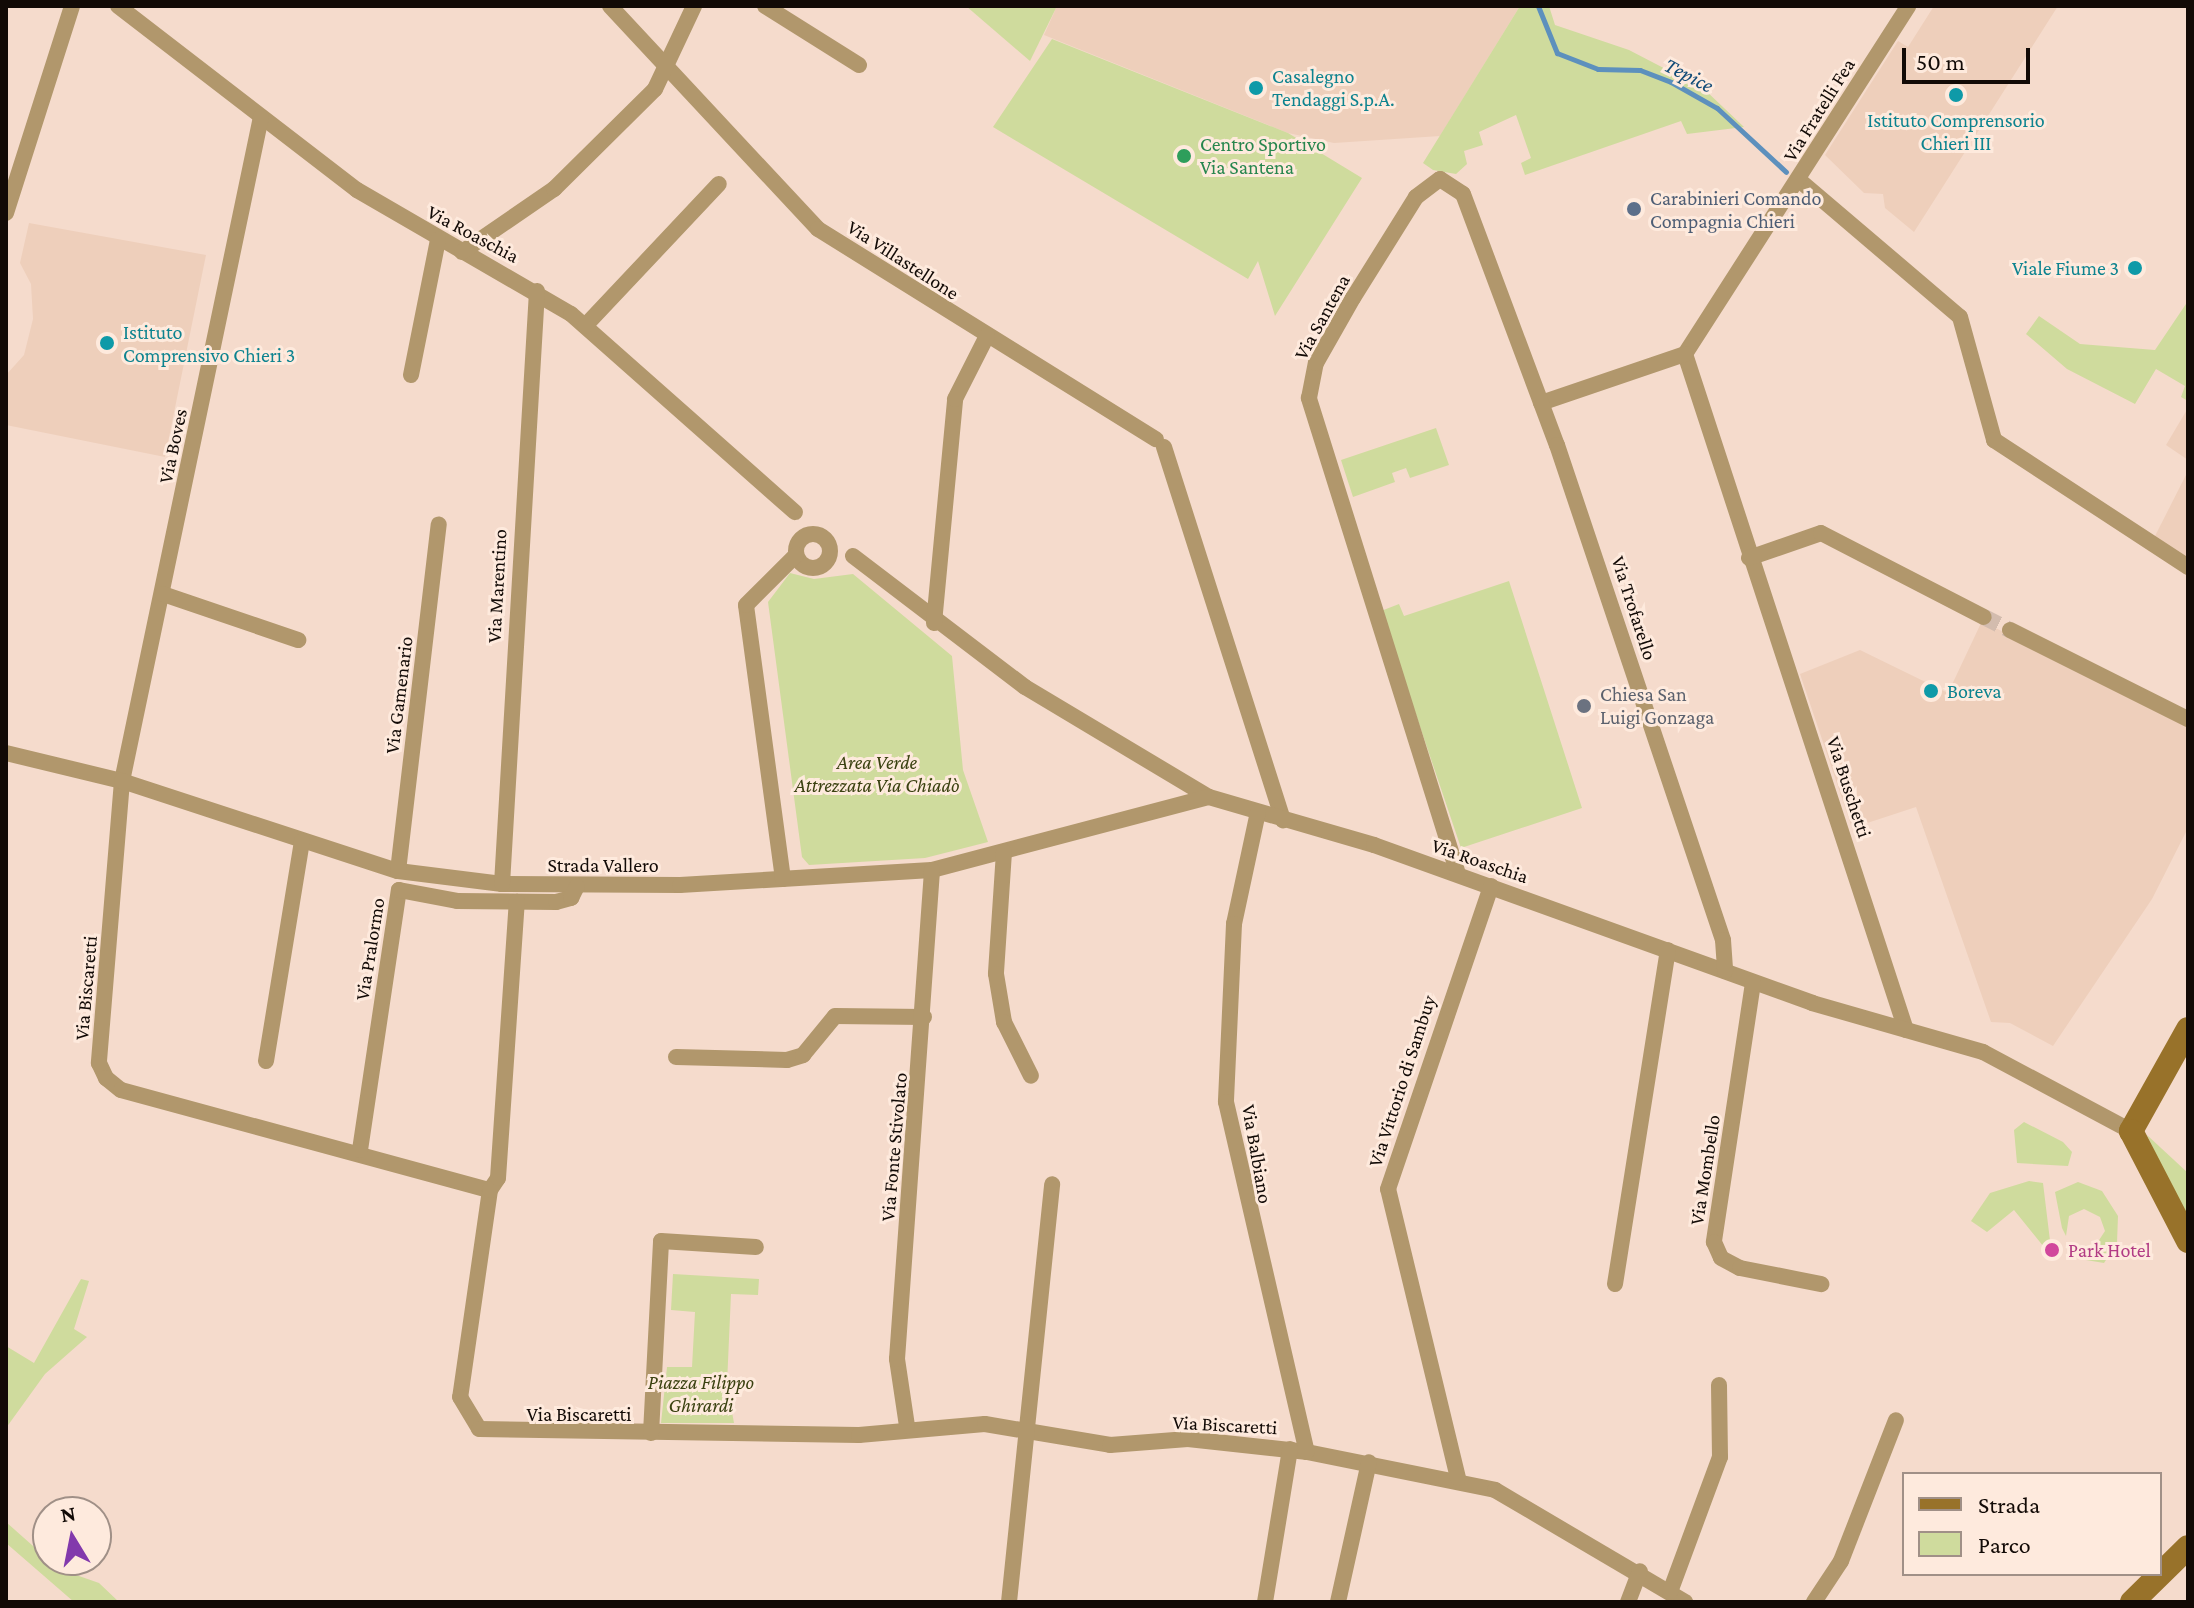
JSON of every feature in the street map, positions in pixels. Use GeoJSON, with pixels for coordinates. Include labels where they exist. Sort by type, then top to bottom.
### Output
{"type":"FeatureCollection","features":[{"type":"Feature","properties":{"kind":"street"},"geometry":{"type":"LineString","coordinates":[[6,213],[72,6]]}},
{"type":"Feature","properties":{"kind":"street","name":"Via Roaschia"},"geometry":{"type":"LineString","coordinates":[[118,6],[261,117],[438,240],[537,291],[585,326],[795,512],[825,546],[853,556],[934,623],[1209,797],[1458,874],[1753,983],[2012,1065],[2131,1131]]}},
{"type":"Feature","properties":{"kind":"street","name":"Via Villastellone"},"geometry":{"type":"LineString","coordinates":[[610,6],[818,229],[1160,443],[1283,820]]}},
{"type":"Feature","properties":{"kind":"street"},"geometry":{"type":"LineString","coordinates":[[462,252],[554,189],[669,66],[694,6]]}},
{"type":"Feature","properties":{"kind":"street"},"geometry":{"type":"LineString","coordinates":[[765,6],[859,65]]}},
{"type":"Feature","properties":{"kind":"street","name":"Via Fratelli Fea"},"geometry":{"type":"LineString","coordinates":[[1685,354],[1908,6]]}},
{"type":"Feature","properties":{"kind":"street","name":"Via Boves"},"geometry":{"type":"LineString","coordinates":[[122,781],[261,117]]}},
{"type":"Feature","properties":{"kind":"street"},"geometry":{"type":"LineString","coordinates":[[1799,180],[1960,317],[1994,440],[2188,567]]}},
{"type":"Feature","properties":{"kind":"street","name":"Via Santena"},"geometry":{"type":"LineString","coordinates":[[1458,874],[1309,398],[1316,363],[1416,197],[1430,182],[1449,181],[1463,194],[1541,403]]}},
{"type":"Feature","properties":{"kind":"street"},"geometry":{"type":"LineString","coordinates":[[585,326],[719,184]]}},
{"type":"Feature","properties":{"kind":"street"},"geometry":{"type":"LineString","coordinates":[[411,375],[438,240]]}},
{"type":"Feature","properties":{"kind":"street","name":"Via Marentino"},"geometry":{"type":"LineString","coordinates":[[502,884],[537,291]]}},
{"type":"Feature","properties":{"kind":"street"},"geometry":{"type":"LineString","coordinates":[[934,623],[955,399],[987,336]]}},
{"type":"Feature","properties":{"kind":"street"},"geometry":{"type":"LineString","coordinates":[[1541,403],[1685,354]]}},
{"type":"Feature","properties":{"kind":"street","name":"Via Buschetti"},"geometry":{"type":"LineString","coordinates":[[1685,354],[1749,558],[1906,1030]]}},
{"type":"Feature","properties":{"kind":"street","name":"Via Trofarello"},"geometry":{"type":"LineString","coordinates":[[1541,403],[1722,935],[1725,971]]}},
{"type":"Feature","properties":{"kind":"street"},"geometry":{"type":"LineString","coordinates":[[795,512],[798,547],[813,568],[825,546]]}},
{"type":"Feature","properties":{"kind":"street","name":"Via Gamenario"},"geometry":{"type":"LineString","coordinates":[[398,871],[439,524]]}},
{"type":"Feature","properties":{"kind":"street"},"geometry":{"type":"LineString","coordinates":[[1749,558],[1821,533],[1984,617]]}},
{"type":"Feature","properties":{"kind":"street"},"geometry":{"type":"LineString","coordinates":[[783,879],[746,605],[798,547],[825,546]]}},
{"type":"Feature","properties":{"kind":"street"},"geometry":{"type":"LineString","coordinates":[[163,594],[298,640]]}},
{"type":"Feature","properties":{"kind":"street"},"geometry":{"type":"LineString","coordinates":[[2010,630],[2188,719]]}},
{"type":"Feature","properties":{"kind":"street","name":"Strada Vallero"},"geometry":{"type":"LineString","coordinates":[[6,753],[122,781],[398,871],[502,884],[577,886],[932,870],[1209,797]]}},
{"type":"Feature","properties":{"kind":"street","name":"Via Biscaretti"},"geometry":{"type":"LineString","coordinates":[[122,781],[99,1063],[106,1078],[121,1090],[360,1150],[490,1190],[460,1397],[465,1413],[496,1435],[859,1435],[907,1426],[1030,1427],[1110,1445],[1188,1439],[1299,1450],[1458,1478],[1495,1490],[1640,1571],[1685,1602]]}},
{"type":"Feature","properties":{"kind":"street","name":"Via Balbiano"},"geometry":{"type":"LineString","coordinates":[[1258,812],[1234,924],[1226,1102],[1299,1450]]}},
{"type":"Feature","properties":{"kind":"street"},"geometry":{"type":"LineString","coordinates":[[266,1061],[302,841]]}},
{"type":"Feature","properties":{"kind":"street"},"geometry":{"type":"LineString","coordinates":[[1004,852],[996,974],[1004,1022],[1031,1076]]}},
{"type":"Feature","properties":{"kind":"street","name":"Via Fonte Stivolato"},"geometry":{"type":"LineString","coordinates":[[907,1426],[897,1359],[924,1017],[932,870]]}},
{"type":"Feature","properties":{"kind":"street","name":"Via Pralormo"},"geometry":{"type":"LineString","coordinates":[[360,1150],[399,890],[517,902],[571,898],[577,886]]}},
{"type":"Feature","properties":{"kind":"street","name":"Via Vittorio di Sambuy"},"geometry":{"type":"LineString","coordinates":[[1458,1478],[1388,1189],[1491,886]]}},
{"type":"Feature","properties":{"kind":"street"},"geometry":{"type":"LineString","coordinates":[[490,1190],[498,1178],[517,902]]}},
{"type":"Feature","properties":{"kind":"street"},"geometry":{"type":"LineString","coordinates":[[1615,1284],[1668,950]]}},
{"type":"Feature","properties":{"kind":"street","name":"Via Mombello"},"geometry":{"type":"LineString","coordinates":[[1753,983],[1714,1242],[1721,1258],[1740,1268],[1821,1284]]}},
{"type":"Feature","properties":{"kind":"street"},"geometry":{"type":"LineString","coordinates":[[676,1057],[787,1060],[803,1055],[835,1016],[924,1017]]}},
{"type":"Feature","properties":{"kind":"street"},"geometry":{"type":"LineString","coordinates":[[2188,1029],[2131,1131],[2188,1241]]}},
{"type":"Feature","properties":{"kind":"street"},"geometry":{"type":"LineString","coordinates":[[1009,1602],[1030,1427],[1052,1184]]}},
{"type":"Feature","properties":{"kind":"street"},"geometry":{"type":"LineString","coordinates":[[651,1433],[661,1241],[756,1247]]}},
{"type":"Feature","properties":{"kind":"street"},"geometry":{"type":"LineString","coordinates":[[1670,1592],[1720,1457],[1725,1405],[1719,1385]]}},
{"type":"Feature","properties":{"kind":"street"},"geometry":{"type":"LineString","coordinates":[[1814,1602],[1841,1561],[1896,1420]]}},
{"type":"Feature","properties":{"kind":"street"},"geometry":{"type":"LineString","coordinates":[[1265,1602],[1299,1450]]}},
{"type":"Feature","properties":{"kind":"street"},"geometry":{"type":"LineString","coordinates":[[1338,1602],[1369,1462]]}},
{"type":"Feature","properties":{"kind":"street"},"geometry":{"type":"LineString","coordinates":[[2162,1573],[2188,1547]]}},
{"type":"Feature","properties":{"kind":"street"},"geometry":{"type":"LineString","coordinates":[[1628,1602],[1640,1571]]}},
{"type":"Feature","properties":{"kind":"street"},"geometry":{"type":"LineString","coordinates":[[2132,1602],[2158,1576]]}},
{"type":"Feature","properties":{"kind":"shaded area"},"geometry":{"type":"Polygon","coordinates":[[[1057,6],[1520,6],[1440,136],[1334,143],[1288,133],[1044,35],[1057,6]]]}},
{"type":"Feature","properties":{"kind":"shaded area"},"geometry":{"type":"Polygon","coordinates":[[[1934,6],[2058,6],[1914,232],[1885,208],[1883,194],[1864,193],[1825,155],[1898,41],[1908,47],[1934,6]]]}},
{"type":"Feature","properties":{"kind":"shaded area"},"geometry":{"type":"Polygon","coordinates":[[[29,223],[206,255],[165,457],[6,425],[6,375],[24,355],[33,319],[31,284],[20,263],[29,223]]]}},
{"type":"Feature","properties":{"kind":"shaded area"},"geometry":{"type":"Polygon","coordinates":[[[2188,408],[2188,460],[2166,445],[2188,408]]]}},
{"type":"Feature","properties":{"kind":"shaded area"},"geometry":{"type":"Polygon","coordinates":[[[2188,471],[2188,561],[2154,538],[2188,471]]]}},
{"type":"Feature","properties":{"kind":"shaded area"},"geometry":{"type":"Polygon","coordinates":[[[1982,621],[2188,726],[2188,828],[2152,899],[2053,1046],[2010,1023],[1991,1022],[1916,807],[1852,828],[1800,674],[1860,650],[1948,693],[1982,621]]]}},
{"type":"Feature","properties":{"kind":"green space"},"geometry":{"type":"Polygon","coordinates":[[[966,6],[1057,6],[1030,61],[966,6]]]}},
{"type":"Feature","properties":{"kind":"green space"},"geometry":{"type":"Polygon","coordinates":[[[1520,6],[1549,6],[1555,25],[1629,50],[1704,89],[1744,127],[1687,134],[1681,121],[1525,175],[1521,163],[1531,158],[1516,115],[1479,132],[1483,145],[1464,151],[1467,164],[1456,174],[1433,170],[1423,163],[1520,6]]]}},
{"type":"Feature","properties":{"kind":"green space","name":"Centro Sportivo Via Santena"},"geometry":{"type":"Polygon","coordinates":[[[1052,39],[1288,133],[1362,178],[1275,316],[1258,261],[1248,279],[993,127],[1052,39]]]}},
{"type":"Feature","properties":{"kind":"green space"},"geometry":{"type":"Polygon","coordinates":[[[2188,301],[2188,401],[2181,397],[2185,386],[2156,369],[2135,404],[2067,369],[2026,334],[2039,316],[2080,344],[2155,350],[2188,301]]]}},
{"type":"Feature","properties":{"kind":"green space"},"geometry":{"type":"Polygon","coordinates":[[[1436,428],[1449,465],[1410,478],[1406,468],[1392,473],[1395,482],[1353,497],[1341,460],[1436,428]]]}},
{"type":"Feature","properties":{"kind":"green space","name":"Area Verde Attrezzata Via Chiadò"},"geometry":{"type":"Polygon","coordinates":[[[790,573],[814,579],[853,574],[952,656],[963,770],[988,842],[925,858],[809,865],[802,857],[768,602],[790,573]]]}},
{"type":"Feature","properties":{"kind":"green space"},"geometry":{"type":"Polygon","coordinates":[[[1509,581],[1582,808],[1461,848],[1381,611],[1399,604],[1404,616],[1509,581]]]}},
{"type":"Feature","properties":{"kind":"green space"},"geometry":{"type":"Polygon","coordinates":[[[2024,1122],[2063,1142],[2072,1152],[2068,1166],[2017,1163],[2014,1130],[2024,1122]]]}},
{"type":"Feature","properties":{"kind":"green space"},"geometry":{"type":"Polygon","coordinates":[[[2147,1135],[2188,1173],[2188,1227],[2147,1135]]]}},
{"type":"Feature","properties":{"kind":"green space"},"geometry":{"type":"Polygon","coordinates":[[[2029,1181],[2043,1183],[2052,1257],[2014,1210],[1987,1232],[1971,1221],[1990,1193],[2029,1181]]]}},
{"type":"Feature","properties":{"kind":"green space"},"geometry":{"type":"Polygon","coordinates":[[[2078,1182],[2102,1191],[2118,1216],[2117,1243],[2104,1263],[2086,1260],[2105,1231],[2100,1217],[2084,1209],[2069,1216],[2066,1236],[2062,1228],[2055,1192],[2078,1182]]]}},
{"type":"Feature","properties":{"kind":"green space","name":"Piazza Filippo Ghirardi"},"geometry":{"type":"Polygon","coordinates":[[[673,1274],[759,1279],[758,1295],[731,1294],[727,1384],[734,1423],[661,1423],[667,1367],[692,1367],[695,1312],[671,1310],[673,1274]]]}},
{"type":"Feature","properties":{"kind":"green space"},"geometry":{"type":"Polygon","coordinates":[[[81,1279],[89,1281],[74,1329],[87,1337],[45,1374],[6,1428],[6,1346],[34,1363],[81,1279]]]}},
{"type":"Feature","properties":{"kind":"green space"},"geometry":{"type":"Polygon","coordinates":[[[6,1522],[32,1545],[32,1566],[6,1543],[6,1522]]]}},
{"type":"Feature","properties":{"kind":"green space"},"geometry":{"type":"Polygon","coordinates":[[[44,1576],[79,1576],[99,1583],[119,1602],[74,1602],[44,1576]]]}},
{"type":"Feature","properties":{"kind":"waterway","name":"Tepice"},"geometry":{"type":"LineString","coordinates":[[1538,6],[1557,53],[1598,69],[1640,70],[1671,82],[1717,108],[1786,172]]}},
{"type":"Feature","properties":{"kind":"tunnel"},"geometry":{"type":"LineString","coordinates":[[1984,617],[2010,630]]}},
{"type":"Feature","properties":{"kind":"place","name":"Casalegno Tendaggi S.p.A."},"geometry":{"type":"Point","coordinates":[1256,88]}},
{"type":"Feature","properties":{"kind":"place","name":"Istituto Comprensorio Chieri III"},"geometry":{"type":"Point","coordinates":[1956,95]}},
{"type":"Feature","properties":{"kind":"place","name":"Centro Sportivo Via Santena"},"geometry":{"type":"Point","coordinates":[1184,156]}},
{"type":"Feature","properties":{"kind":"place","name":"Carabinieri Comando Compagnia Chieri"},"geometry":{"type":"Point","coordinates":[1634,209]}},
{"type":"Feature","properties":{"kind":"place","name":"Viale Fiume 3"},"geometry":{"type":"Point","coordinates":[2135,268]}},
{"type":"Feature","properties":{"kind":"place","name":"Istituto Comprensivo Chieri 3"},"geometry":{"type":"Point","coordinates":[107,343]}},
{"type":"Feature","properties":{"kind":"place","name":"Boreva"},"geometry":{"type":"Point","coordinates":[1931,691]}},
{"type":"Feature","properties":{"kind":"place","name":"Chiesa San Luigi Gonzaga"},"geometry":{"type":"Point","coordinates":[1584,706]}},
{"type":"Feature","properties":{"kind":"place","name":"Park Hotel"},"geometry":{"type":"Point","coordinates":[2052,1250]}}]}
